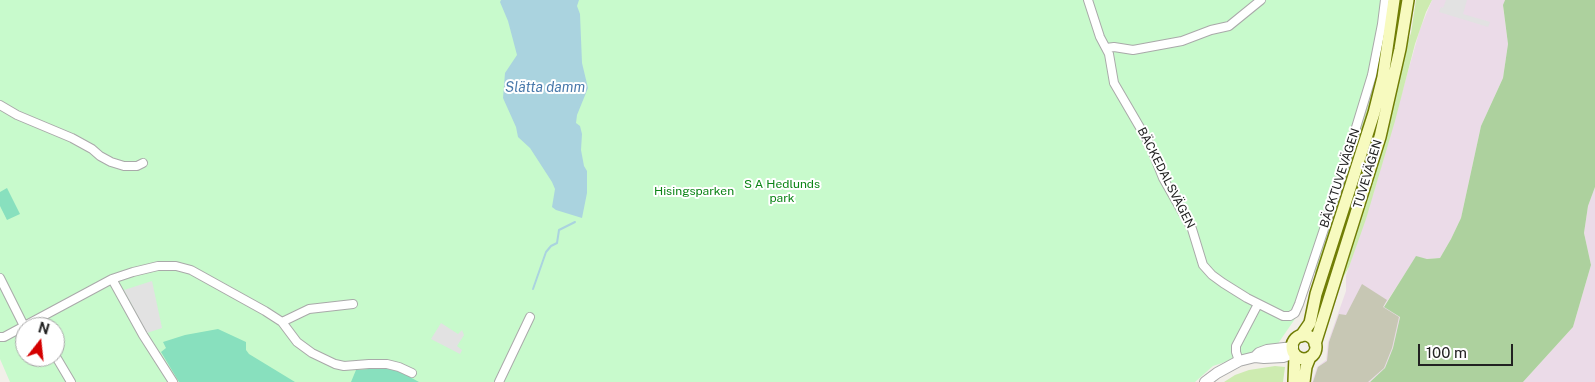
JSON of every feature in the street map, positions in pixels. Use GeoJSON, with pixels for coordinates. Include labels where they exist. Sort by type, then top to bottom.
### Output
{"type":"FeatureCollection","features":[{"type":"Feature","properties":{"kind":"main road","name":"TUVEVÄGEN"},"geometry":{"type":"LineString","coordinates":[[1294,352],[1296,341],[1310,323],[1316,294],[1374,113],[1383,77],[1394,0]]}},
{"type":"Feature","properties":{"kind":"main road","name":"TUVEVÄGEN"},"geometry":{"type":"LineString","coordinates":[[1304,382],[1306,367],[1314,352],[1385,119],[1394,72],[1406,34],[1410,0]]}},
{"type":"Feature","properties":{"kind":"main road"},"geometry":{"type":"LineString","coordinates":[[1301,336],[1310,336],[1315,344]]}},
{"type":"Feature","properties":{"kind":"main road"},"geometry":{"type":"LineString","coordinates":[[1294,352],[1303,359],[1310,357]]}},
{"type":"Feature","properties":{"kind":"main road"},"geometry":{"type":"LineString","coordinates":[[1294,352],[1294,382]]}},
{"type":"Feature","properties":{"kind":"street","name":"BÄCKEDALSVÄGEN"},"geometry":{"type":"LineString","coordinates":[[1088,0],[1098,32],[1106,48],[1114,83],[1149,143],[1163,178],[1192,229],[1203,265],[1223,284],[1258,304]]}},
{"type":"Feature","properties":{"kind":"street","name":"BÄCKTUVEVÄGEN"},"geometry":{"type":"LineString","coordinates":[[1258,304],[1283,316],[1290,316],[1295,313],[1299,304],[1337,190],[1372,75],[1382,24],[1384,0]]}},
{"type":"Feature","properties":{"kind":"street"},"geometry":{"type":"LineString","coordinates":[[1106,48],[1114,47],[1133,50],[1182,41],[1211,30],[1229,26],[1256,1]]}},
{"type":"Feature","properties":{"kind":"street"},"geometry":{"type":"LineString","coordinates":[[0,105],[17,115],[72,138],[111,162],[124,166],[138,166],[143,163]]}},
{"type":"Feature","properties":{"kind":"street"},"geometry":{"type":"LineString","coordinates":[[48,317],[112,279],[158,266],[184,268],[217,284],[282,322],[297,342],[312,353],[335,364],[344,366],[387,364],[412,373]]}},
{"type":"Feature","properties":{"kind":"street"},"geometry":{"type":"LineString","coordinates":[[0,278],[20,317]]}},
{"type":"Feature","properties":{"kind":"street"},"geometry":{"type":"LineString","coordinates":[[112,279],[143,335],[173,382]]}},
{"type":"Feature","properties":{"kind":"street"},"geometry":{"type":"LineString","coordinates":[[282,322],[309,309],[353,304]]}},
{"type":"Feature","properties":{"kind":"street"},"geometry":{"type":"LineString","coordinates":[[1240,361],[1236,352],[1236,346],[1258,304]]}},
{"type":"Feature","properties":{"kind":"street"},"geometry":{"type":"LineString","coordinates":[[499,382],[530,316]]}},
{"type":"Feature","properties":{"kind":"street"},"geometry":{"type":"LineString","coordinates":[[1,339],[15,331]]}},
{"type":"Feature","properties":{"kind":"street"},"geometry":{"type":"LineString","coordinates":[[1205,382],[1240,361],[1255,357],[1259,352],[1267,350],[1294,352]]}},
{"type":"Feature","properties":{"kind":"street"},"geometry":{"type":"LineString","coordinates":[[62,367],[71,382]]}},
{"type":"Feature","properties":{"kind":"shaded area"},"geometry":{"type":"Polygon","coordinates":[[[1432,0],[1505,0],[1503,6],[1508,44],[1503,78],[1481,126],[1461,218],[1440,258],[1427,259],[1416,257],[1384,306],[1400,317],[1393,348],[1385,368],[1370,382],[1312,382],[1317,367],[1326,360],[1328,342],[1346,291],[1346,276],[1374,191],[1420,29],[1432,0]]]}},
{"type":"Feature","properties":{"kind":"shaded area"},"geometry":{"type":"Polygon","coordinates":[[[1446,0],[1467,0],[1463,14],[1490,22],[1488,27],[1439,12],[1446,0]]]}},
{"type":"Feature","properties":{"kind":"shaded area"},"geometry":{"type":"Polygon","coordinates":[[[1595,187],[1595,382],[1523,382],[1573,327],[1591,265],[1584,233],[1588,206],[1595,187]]]}},
{"type":"Feature","properties":{"kind":"shaded area"},"geometry":{"type":"Polygon","coordinates":[[[152,281],[162,328],[147,333],[124,290],[152,281]]]}},
{"type":"Feature","properties":{"kind":"shaded area"},"geometry":{"type":"Polygon","coordinates":[[[1362,284],[1387,300],[1383,307],[1399,317],[1392,348],[1384,368],[1368,382],[1313,382],[1318,367],[1327,361],[1329,342],[1339,314],[1346,315],[1362,284]]]}},
{"type":"Feature","properties":{"kind":"shaded area"},"geometry":{"type":"Polygon","coordinates":[[[441,323],[458,334],[462,330],[464,335],[457,346],[462,350],[460,354],[431,339],[441,323]]]}},
{"type":"Feature","properties":{"kind":"green space","name":"Hisingsparken"},"geometry":{"type":"Polygon","coordinates":[[[0,0],[1387,0],[1382,47],[1350,169],[1299,313],[1277,345],[1213,366],[1195,382],[10,382],[0,359],[0,0]]]}},
{"type":"Feature","properties":{"kind":"green space"},"geometry":{"type":"Polygon","coordinates":[[[1416,0],[1432,0],[1415,44],[1395,121],[1366,219],[1344,276],[1403,55],[1411,33],[1416,0]]]}},
{"type":"Feature","properties":{"kind":"green space"},"geometry":{"type":"Polygon","coordinates":[[[1505,0],[1595,0],[1595,187],[1588,206],[1584,233],[1591,265],[1573,327],[1523,382],[1370,382],[1385,368],[1393,348],[1400,317],[1384,307],[1416,256],[1427,259],[1440,258],[1461,218],[1481,126],[1503,78],[1508,44],[1503,5],[1505,0]]]}},
{"type":"Feature","properties":{"kind":"green space"},"geometry":{"type":"Polygon","coordinates":[[[1381,47],[1383,55],[1365,129],[1321,263],[1316,273],[1313,272],[1381,47]]]}},
{"type":"Feature","properties":{"kind":"green space"},"geometry":{"type":"Polygon","coordinates":[[[7,188],[20,214],[7,220],[0,206],[0,192],[7,188]]]}},
{"type":"Feature","properties":{"kind":"green space"},"geometry":{"type":"Polygon","coordinates":[[[218,329],[246,342],[246,350],[249,354],[295,382],[179,382],[161,352],[166,348],[163,342],[185,335],[218,329]]]}},
{"type":"Feature","properties":{"kind":"green space"},"geometry":{"type":"Polygon","coordinates":[[[1275,366],[1285,367],[1283,382],[1224,382],[1235,375],[1249,370],[1275,366]]]}},
{"type":"Feature","properties":{"kind":"green space"},"geometry":{"type":"Polygon","coordinates":[[[381,368],[397,370],[419,382],[351,382],[356,370],[381,368]]]}},
{"type":"Feature","properties":{"kind":"water","name":"Slätta damm"},"geometry":{"type":"Polygon","coordinates":[[[501,0],[579,0],[577,6],[580,14],[582,63],[588,88],[577,115],[576,123],[580,126],[582,134],[581,150],[584,166],[587,171],[587,193],[582,218],[552,207],[555,189],[552,182],[530,148],[518,137],[516,127],[503,98],[505,73],[517,55],[508,21],[500,2],[501,0]]]}},
{"type":"Feature","properties":{"kind":"waterway"},"geometry":{"type":"LineString","coordinates":[[533,289],[546,252],[557,243],[559,230],[575,222]]}},
{"type":"Feature","properties":{"kind":"park label","name":"S A Hedlunds park"},"geometry":{"type":"Point","coordinates":[782,191]}}]}
